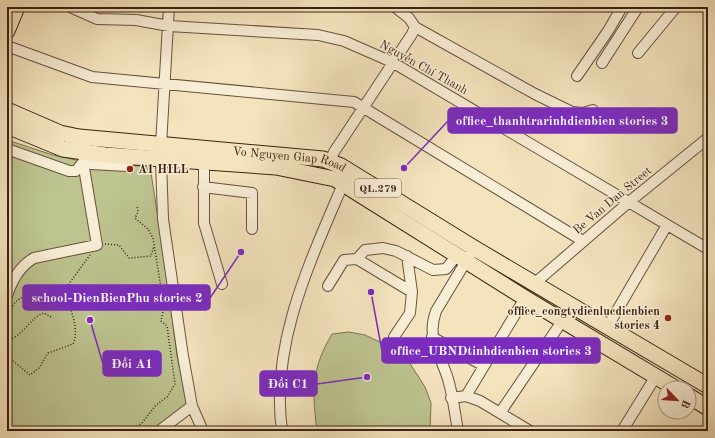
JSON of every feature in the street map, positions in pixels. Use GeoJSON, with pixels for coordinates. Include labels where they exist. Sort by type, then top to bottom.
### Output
{"type":"FeatureCollection","features":[{"type":"Feature","properties":{"kind":"highway"},"geometry":{"type":"LineString","coordinates":[[7,31],[16,7]]}},
{"type":"Feature","properties":{"kind":"highway","name":"Vo Nguyen Giap Road"},"geometry":{"type":"LineString","coordinates":[[7,110],[60,133],[161,152],[203,162],[294,169],[335,179],[525,298],[662,380]]}},
{"type":"Feature","properties":{"kind":"highway","name":"Vo Nguyen Giap Road"},"geometry":{"type":"LineString","coordinates":[[7,126],[63,149],[130,157],[161,152],[206,148],[301,156],[330,161],[341,166],[474,248],[708,386]]}},
{"type":"Feature","properties":{"kind":"highway"},"geometry":{"type":"LineString","coordinates":[[411,227],[419,214]]}},
{"type":"Feature","properties":{"kind":"highway"},"geometry":{"type":"LineString","coordinates":[[525,298],[534,283]]}},
{"type":"Feature","properties":{"kind":"highway"},"geometry":{"type":"LineString","coordinates":[[697,401],[708,408]]}},
{"type":"Feature","properties":{"kind":"street","name":"Nguyễn Chí Thanh"},"geometry":{"type":"LineString","coordinates":[[70,7],[97,19],[136,20],[169,26],[318,35],[344,41],[392,62],[708,249]]}},
{"type":"Feature","properties":{"kind":"street"},"geometry":{"type":"LineString","coordinates":[[169,7],[161,152],[164,219],[183,356],[192,406],[203,431]]}},
{"type":"Feature","properties":{"kind":"street"},"geometry":{"type":"LineString","coordinates":[[395,7],[409,18],[415,27],[535,94],[572,112],[583,113],[593,110]]}},
{"type":"Feature","properties":{"kind":"street"},"geometry":{"type":"LineString","coordinates":[[577,76],[608,31],[622,7]]}},
{"type":"Feature","properties":{"kind":"street"},"geometry":{"type":"LineString","coordinates":[[602,62],[638,7]]}},
{"type":"Feature","properties":{"kind":"street"},"geometry":{"type":"LineString","coordinates":[[638,53],[676,7]]}},
{"type":"Feature","properties":{"kind":"street"},"geometry":{"type":"LineString","coordinates":[[330,161],[334,152],[392,62],[412,34],[415,27]]}},
{"type":"Feature","properties":{"kind":"street"},"geometry":{"type":"LineString","coordinates":[[7,46],[92,77],[354,102],[583,241]]}},
{"type":"Feature","properties":{"kind":"street","name":"Be Van Dan Street"},"geometry":{"type":"LineString","coordinates":[[534,283],[629,202],[708,138]]}},
{"type":"Feature","properties":{"kind":"street"},"geometry":{"type":"LineString","coordinates":[[206,148],[203,162],[204,222],[222,284]]}},
{"type":"Feature","properties":{"kind":"street"},"geometry":{"type":"LineString","coordinates":[[7,149],[69,171],[76,171],[83,162]]}},
{"type":"Feature","properties":{"kind":"street"},"geometry":{"type":"LineString","coordinates":[[83,162],[91,164],[127,166],[130,157]]}},
{"type":"Feature","properties":{"kind":"street"},"geometry":{"type":"LineString","coordinates":[[7,296],[17,273],[26,263],[34,258],[97,245],[83,162]]}},
{"type":"Feature","properties":{"kind":"street"},"geometry":{"type":"LineString","coordinates":[[282,431],[280,389],[288,329],[315,250],[343,184]]}},
{"type":"Feature","properties":{"kind":"street"},"geometry":{"type":"LineString","coordinates":[[203,187],[252,192],[252,230]]}},
{"type":"Feature","properties":{"kind":"street"},"geometry":{"type":"LineString","coordinates":[[608,326],[667,225]]}},
{"type":"Feature","properties":{"kind":"street"},"geometry":{"type":"LineString","coordinates":[[357,259],[365,250],[374,248],[396,251],[433,270],[446,270],[474,248]]}},
{"type":"Feature","properties":{"kind":"street"},"geometry":{"type":"LineString","coordinates":[[394,337],[410,313],[412,292],[407,256]]}},
{"type":"Feature","properties":{"kind":"street"},"geometry":{"type":"LineString","coordinates":[[458,431],[448,379],[432,337],[432,322],[461,258]]}},
{"type":"Feature","properties":{"kind":"street"},"geometry":{"type":"LineString","coordinates":[[328,286],[344,260],[357,259],[412,292]]}},
{"type":"Feature","properties":{"kind":"street"},"geometry":{"type":"LineString","coordinates":[[466,396],[525,298]]}},
{"type":"Feature","properties":{"kind":"street"},"geometry":{"type":"LineString","coordinates":[[500,413],[573,305]]}},
{"type":"Feature","properties":{"kind":"street"},"geometry":{"type":"LineString","coordinates":[[432,337],[484,366]]}},
{"type":"Feature","properties":{"kind":"street"},"geometry":{"type":"LineString","coordinates":[[622,431],[656,376]]}},
{"type":"Feature","properties":{"kind":"street"},"geometry":{"type":"LineString","coordinates":[[452,398],[466,396],[480,401],[530,431]]}},
{"type":"Feature","properties":{"kind":"street"},"geometry":{"type":"LineString","coordinates":[[159,431],[192,406]]}},
{"type":"Feature","properties":{"kind":"path"},"geometry":{"type":"LineString","coordinates":[[108,431],[133,429],[142,423],[156,405],[167,397],[175,384],[167,326],[161,321],[164,306],[155,244],[148,229],[135,218],[138,212],[137,205]]}},
{"type":"Feature","properties":{"kind":"path"},"geometry":{"type":"LineString","coordinates":[[63,292],[97,245],[119,245],[129,258],[151,256],[155,244]]}},
{"type":"Feature","properties":{"kind":"path"},"geometry":{"type":"LineString","coordinates":[[7,320],[11,307],[17,300],[28,295],[35,295],[47,291],[63,292]]}},
{"type":"Feature","properties":{"kind":"path"},"geometry":{"type":"LineString","coordinates":[[7,356],[30,375],[39,368],[48,353],[73,344],[76,339],[74,324],[63,292]]}},
{"type":"Feature","properties":{"kind":"path"},"geometry":{"type":"LineString","coordinates":[[7,341],[13,340],[40,314],[44,313],[51,317]]}},
{"type":"Feature","properties":{"kind":"green space"},"geometry":{"type":"Polygon","coordinates":[[[7,140],[53,155],[99,165],[150,166],[168,284],[177,356],[187,404],[154,431],[7,431],[7,140]]]}},
{"type":"Feature","properties":{"kind":"green space"},"geometry":{"type":"Polygon","coordinates":[[[349,332],[365,335],[386,345],[409,362],[425,387],[431,403],[430,431],[317,431],[314,392],[320,358],[332,334],[349,332]]]}},
{"type":"Feature","properties":{"kind":"place","name":"office_thanhtrarinhdienbien stories 3"},"geometry":{"type":"Point","coordinates":[404,168]}},
{"type":"Feature","properties":{"kind":"place","name":"A1 HILL"},"geometry":{"type":"Point","coordinates":[130,169]}},
{"type":"Feature","properties":{"kind":"place","name":"school-DienBienPhu stories 2"},"geometry":{"type":"Point","coordinates":[241,252]}},
{"type":"Feature","properties":{"kind":"place","name":"office_UBNDtinhdienbien stories 3"},"geometry":{"type":"Point","coordinates":[371,292]}},
{"type":"Feature","properties":{"kind":"place","name":"office_congtydienlucdienbien stories 4"},"geometry":{"type":"Point","coordinates":[668,318]}},
{"type":"Feature","properties":{"kind":"place","name":"Đồi A1"},"geometry":{"type":"Point","coordinates":[90,320]}},
{"type":"Feature","properties":{"kind":"place","name":"Đồi C1"},"geometry":{"type":"Point","coordinates":[367,377]}}]}
